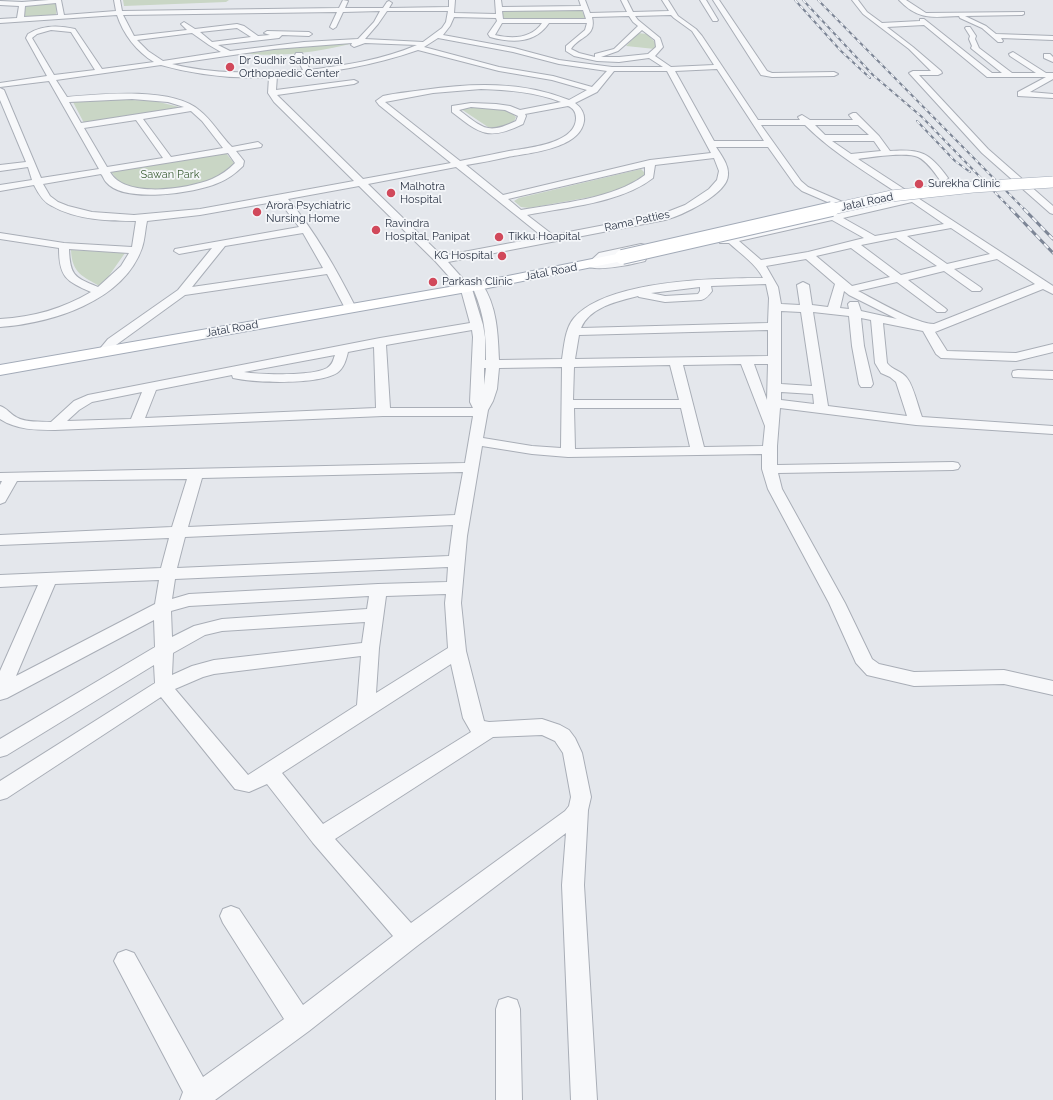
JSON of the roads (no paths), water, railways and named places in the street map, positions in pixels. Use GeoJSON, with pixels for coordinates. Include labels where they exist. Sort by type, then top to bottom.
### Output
{"type":"FeatureCollection","features":[{"type":"Feature","properties":{"kind":"main road","name":"Jatal Road"},"geometry":{"type":"LineString","coordinates":[[0,370],[590,265],[892,196],[1053,182]]}},
{"type":"Feature","properties":{"kind":"street"},"geometry":{"type":"LineString","coordinates":[[0,3],[22,4],[66,0]]}},
{"type":"Feature","properties":{"kind":"street"},"geometry":{"type":"LineString","coordinates":[[117,0],[118,13],[122,24],[137,44],[161,63],[188,70],[273,83],[305,72],[368,63],[392,57],[421,46],[438,36],[447,27],[452,12],[452,0]]}},
{"type":"Feature","properties":{"kind":"street"},"geometry":{"type":"LineString","coordinates":[[332,31],[346,0]]}},
{"type":"Feature","properties":{"kind":"street"},"geometry":{"type":"LineString","coordinates":[[332,50],[357,44],[385,10],[390,0]]}},
{"type":"Feature","properties":{"kind":"street"},"geometry":{"type":"LineString","coordinates":[[498,0],[500,15],[491,34],[492,36],[517,40],[534,36],[542,30],[547,21]]}},
{"type":"Feature","properties":{"kind":"street"},"geometry":{"type":"LineString","coordinates":[[539,0],[541,9]]}},
{"type":"Feature","properties":{"kind":"street"},"geometry":{"type":"LineString","coordinates":[[582,0],[590,28],[587,33],[564,48],[571,52],[590,57],[615,60],[650,56],[659,49],[660,45],[658,39],[635,21],[624,0]]}},
{"type":"Feature","properties":{"kind":"street"},"geometry":{"type":"LineString","coordinates":[[665,0],[676,17],[697,33],[755,123],[800,186],[842,205]]}},
{"type":"Feature","properties":{"kind":"street"},"geometry":{"type":"LineString","coordinates":[[703,0],[715,20]]}},
{"type":"Feature","properties":{"kind":"street"},"geometry":{"type":"LineString","coordinates":[[716,0],[764,73],[772,75],[834,74]]}},
{"type":"Feature","properties":{"kind":"street"},"geometry":{"type":"LineString","coordinates":[[855,0],[865,13],[910,48],[938,73],[913,73],[985,151],[1053,211]]}},
{"type":"Feature","properties":{"kind":"street"},"geometry":{"type":"LineString","coordinates":[[902,0],[923,14],[959,15],[1022,13],[1012,4]]}},
{"type":"Feature","properties":{"kind":"street"},"geometry":{"type":"LineString","coordinates":[[59,1],[61,17]]}},
{"type":"Feature","properties":{"kind":"street"},"geometry":{"type":"LineString","coordinates":[[221,24],[243,2]]}},
{"type":"Feature","properties":{"kind":"street"},"geometry":{"type":"LineString","coordinates":[[20,20],[22,4]]}},
{"type":"Feature","properties":{"kind":"street"},"geometry":{"type":"LineString","coordinates":[[911,6],[919,6]]}},
{"type":"Feature","properties":{"kind":"street"},"geometry":{"type":"LineString","coordinates":[[500,15],[541,9],[587,14],[673,13]]}},
{"type":"Feature","properties":{"kind":"street"},"geometry":{"type":"LineString","coordinates":[[0,21],[118,13],[235,10],[385,10],[452,12],[500,15],[547,21],[587,14]]}},
{"type":"Feature","properties":{"kind":"street"},"geometry":{"type":"LineString","coordinates":[[959,15],[984,27],[997,38],[1022,45],[1053,38]]}},
{"type":"Feature","properties":{"kind":"street"},"geometry":{"type":"LineString","coordinates":[[68,29],[74,16]]}},
{"type":"Feature","properties":{"kind":"street"},"geometry":{"type":"LineString","coordinates":[[882,25],[924,22],[990,75],[1010,75],[1042,79]]}},
{"type":"Feature","properties":{"kind":"street"},"geometry":{"type":"LineString","coordinates":[[184,24],[211,44],[227,53],[264,56]]}},
{"type":"Feature","properties":{"kind":"street"},"geometry":{"type":"LineString","coordinates":[[133,38],[237,26],[242,27],[256,38]]}},
{"type":"Feature","properties":{"kind":"street"},"geometry":{"type":"LineString","coordinates":[[590,57],[608,54],[616,50],[641,26]]}},
{"type":"Feature","properties":{"kind":"street"},"geometry":{"type":"LineString","coordinates":[[968,28],[973,36],[972,39],[976,47],[974,48],[1010,75]]}},
{"type":"Feature","properties":{"kind":"street"},"geometry":{"type":"LineString","coordinates":[[65,100],[114,96],[167,100],[183,104],[196,110],[228,150],[239,160],[240,164],[237,169],[194,194],[129,190],[116,186],[110,181],[65,100],[51,78],[29,38],[30,35],[41,31],[68,29],[76,32],[100,72]]}},
{"type":"Feature","properties":{"kind":"street"},"geometry":{"type":"LineString","coordinates":[[211,44],[256,38],[312,34],[249,33]]}},
{"type":"Feature","properties":{"kind":"street"},"geometry":{"type":"LineString","coordinates":[[355,33],[367,33]]}},
{"type":"Feature","properties":{"kind":"street"},"geometry":{"type":"LineString","coordinates":[[438,36],[514,50],[559,62],[612,69],[645,70],[720,67]]}},
{"type":"Feature","properties":{"kind":"street"},"geometry":{"type":"LineString","coordinates":[[517,40],[526,46],[541,50],[532,54]]}},
{"type":"Feature","properties":{"kind":"street"},"geometry":{"type":"LineString","coordinates":[[0,85],[227,53],[300,45],[360,41],[391,41],[421,46],[499,69],[553,78],[594,90]]}},
{"type":"Feature","properties":{"kind":"street"},"geometry":{"type":"LineString","coordinates":[[1022,45],[1013,54],[1042,79],[1053,84]]}},
{"type":"Feature","properties":{"kind":"street"},"geometry":{"type":"LineString","coordinates":[[514,50],[526,46]]}},
{"type":"Feature","properties":{"kind":"street"},"geometry":{"type":"LineString","coordinates":[[299,55],[311,84]]}},
{"type":"Feature","properties":{"kind":"street","name":"Rama Patties"},"geometry":{"type":"LineString","coordinates":[[440,260],[665,217],[679,212],[702,199],[717,188],[723,180],[722,165],[669,68],[650,56]]}},
{"type":"Feature","properties":{"kind":"street"},"geometry":{"type":"LineString","coordinates":[[519,113],[522,116],[520,122],[506,129],[490,132],[481,130],[455,110],[455,108],[471,105],[496,106],[507,108],[519,113],[569,103],[594,90],[612,69]]}},
{"type":"Feature","properties":{"kind":"street"},"geometry":{"type":"LineString","coordinates":[[1053,76],[1042,79],[1021,94],[1053,96]]}},
{"type":"Feature","properties":{"kind":"street"},"geometry":{"type":"LineString","coordinates":[[222,82],[354,82]]}},
{"type":"Feature","properties":{"kind":"street"},"geometry":{"type":"LineString","coordinates":[[273,83],[276,100],[440,260],[472,287],[488,312],[492,335],[493,364],[488,398],[481,411],[461,520],[453,603],[457,651],[472,718],[477,726],[489,730],[542,727],[550,728],[561,733],[571,747],[581,796],[578,810],[573,885],[584,1100]]}},
{"type":"Feature","properties":{"kind":"street"},"geometry":{"type":"LineString","coordinates":[[0,91],[47,199],[57,206],[93,215],[116,218],[142,218],[203,212],[282,198],[360,183],[458,164],[535,149],[565,139],[574,133],[581,121],[578,109],[569,103],[528,90],[468,87],[383,96],[380,101],[458,164],[502,198],[551,239]]}},
{"type":"Feature","properties":{"kind":"street"},"geometry":{"type":"LineString","coordinates":[[79,126],[192,108]]}},
{"type":"Feature","properties":{"kind":"street"},"geometry":{"type":"LineString","coordinates":[[852,114],[876,138],[888,154]]}},
{"type":"Feature","properties":{"kind":"street"},"geometry":{"type":"LineString","coordinates":[[138,117],[169,160]]}},
{"type":"Feature","properties":{"kind":"street"},"geometry":{"type":"LineString","coordinates":[[755,123],[805,120],[860,122]]}},
{"type":"Feature","properties":{"kind":"street"},"geometry":{"type":"LineString","coordinates":[[805,120],[823,138],[849,157],[1049,288]]}},
{"type":"Feature","properties":{"kind":"street"},"geometry":{"type":"LineString","coordinates":[[823,138],[876,138]]}},
{"type":"Feature","properties":{"kind":"street"},"geometry":{"type":"LineString","coordinates":[[711,144],[771,144]]}},
{"type":"Feature","properties":{"kind":"street"},"geometry":{"type":"LineString","coordinates":[[0,188],[258,145]]}},
{"type":"Feature","properties":{"kind":"street"},"geometry":{"type":"LineString","coordinates":[[849,157],[910,153],[922,155],[943,178]]}},
{"type":"Feature","properties":{"kind":"street"},"geometry":{"type":"LineString","coordinates":[[502,198],[650,163],[716,155]]}},
{"type":"Feature","properties":{"kind":"street"},"geometry":{"type":"LineString","coordinates":[[520,213],[605,196],[629,189],[646,180],[650,176],[650,163]]}},
{"type":"Feature","properties":{"kind":"street"},"geometry":{"type":"LineString","coordinates":[[0,168],[31,164]]}},
{"type":"Feature","properties":{"kind":"street"},"geometry":{"type":"LineString","coordinates":[[1029,189],[1053,187]]}},
{"type":"Feature","properties":{"kind":"street"},"geometry":{"type":"LineString","coordinates":[[590,265],[600,256],[608,253],[902,192]]}},
{"type":"Feature","properties":{"kind":"street"},"geometry":{"type":"LineString","coordinates":[[194,194],[203,212]]}},
{"type":"Feature","properties":{"kind":"street"},"geometry":{"type":"LineString","coordinates":[[282,198],[306,229],[331,270],[350,308]]}},
{"type":"Feature","properties":{"kind":"street"},"geometry":{"type":"LineString","coordinates":[[590,265],[633,261],[914,199]]}},
{"type":"Feature","properties":{"kind":"street"},"geometry":{"type":"LineString","coordinates":[[834,217],[873,239]]}},
{"type":"Feature","properties":{"kind":"street"},"geometry":{"type":"LineString","coordinates":[[0,323],[32,321],[50,316],[100,292],[126,267],[136,250],[142,218]]}},
{"type":"Feature","properties":{"kind":"street"},"geometry":{"type":"LineString","coordinates":[[757,264],[808,256],[873,239],[953,224]]}},
{"type":"Feature","properties":{"kind":"street"},"geometry":{"type":"LineString","coordinates":[[179,251],[306,229]]}},
{"type":"Feature","properties":{"kind":"street"},"geometry":{"type":"LineString","coordinates":[[899,235],[976,289]]}},
{"type":"Feature","properties":{"kind":"street"},"geometry":{"type":"LineString","coordinates":[[0,236],[64,246],[136,250]]}},
{"type":"Feature","properties":{"kind":"street"},"geometry":{"type":"LineString","coordinates":[[731,239],[757,264],[770,280],[776,307],[774,326],[774,402],[768,450],[769,469],[775,489],[837,604],[865,663],[873,670],[914,679],[1004,676],[1053,688]]}},
{"type":"Feature","properties":{"kind":"street"},"geometry":{"type":"LineString","coordinates":[[104,351],[112,342],[182,292],[221,244]]}},
{"type":"Feature","properties":{"kind":"street"},"geometry":{"type":"LineString","coordinates":[[854,245],[941,310]]}},
{"type":"Feature","properties":{"kind":"street"},"geometry":{"type":"LineString","coordinates":[[64,246],[64,264],[68,275],[100,292]]}},
{"type":"Feature","properties":{"kind":"street"},"geometry":{"type":"LineString","coordinates":[[833,311],[848,289],[899,279],[1000,255]]}},
{"type":"Feature","properties":{"kind":"street"},"geometry":{"type":"LineString","coordinates":[[808,256],[848,289],[897,315],[927,328],[942,354],[950,356],[1016,357],[1053,348]]}},
{"type":"Feature","properties":{"kind":"street"},"geometry":{"type":"LineString","coordinates":[[182,292],[331,270]]}},
{"type":"Feature","properties":{"kind":"street"},"geometry":{"type":"LineString","coordinates":[[568,453],[567,404],[569,364],[574,332],[579,320],[585,312],[595,305],[636,293],[706,282],[770,280]]}},
{"type":"Feature","properties":{"kind":"street"},"geometry":{"type":"LineString","coordinates":[[803,285],[822,410]]}},
{"type":"Feature","properties":{"kind":"street"},"geometry":{"type":"LineString","coordinates":[[472,287],[479,337],[477,402],[481,411]]}},
{"type":"Feature","properties":{"kind":"street"},"geometry":{"type":"LineString","coordinates":[[776,307],[807,308],[855,314],[909,326],[927,328],[940,326],[1049,288]]}},
{"type":"Feature","properties":{"kind":"street"},"geometry":{"type":"LineString","coordinates":[[848,289],[855,314],[858,346],[866,384]]}},
{"type":"Feature","properties":{"kind":"street"},"geometry":{"type":"LineString","coordinates":[[877,318],[881,363],[886,370],[895,374],[902,380],[916,421]]}},
{"type":"Feature","properties":{"kind":"street"},"geometry":{"type":"LineString","coordinates":[[55,426],[80,402],[88,399],[380,342],[478,325]]}},
{"type":"Feature","properties":{"kind":"street"},"geometry":{"type":"LineString","coordinates":[[574,332],[774,326]]}},
{"type":"Feature","properties":{"kind":"street"},"geometry":{"type":"LineString","coordinates":[[380,342],[383,412]]}},
{"type":"Feature","properties":{"kind":"street"},"geometry":{"type":"LineString","coordinates":[[232,371],[239,376],[253,377],[302,376],[328,372],[338,365],[342,350]]}},
{"type":"Feature","properties":{"kind":"street"},"geometry":{"type":"LineString","coordinates":[[746,360],[771,426]]}},
{"type":"Feature","properties":{"kind":"street"},"geometry":{"type":"LineString","coordinates":[[479,364],[569,364],[775,360]]}},
{"type":"Feature","properties":{"kind":"street"},"geometry":{"type":"LineString","coordinates":[[676,362],[698,451]]}},
{"type":"Feature","properties":{"kind":"street"},"geometry":{"type":"LineString","coordinates":[[1018,374],[1053,375]]}},
{"type":"Feature","properties":{"kind":"street"},"geometry":{"type":"LineString","coordinates":[[774,387],[820,391]]}},
{"type":"Feature","properties":{"kind":"street"},"geometry":{"type":"LineString","coordinates":[[136,423],[150,388]]}},
{"type":"Feature","properties":{"kind":"street"},"geometry":{"type":"LineString","coordinates":[[774,402],[822,410],[916,421],[1053,430]]}},
{"type":"Feature","properties":{"kind":"street"},"geometry":{"type":"LineString","coordinates":[[567,404],[687,404]]}},
{"type":"Feature","properties":{"kind":"street"},"geometry":{"type":"LineString","coordinates":[[0,410],[5,418],[14,422],[27,425],[55,426],[383,412],[481,411]]}},
{"type":"Feature","properties":{"kind":"street"},"geometry":{"type":"LineString","coordinates":[[476,441],[568,453],[768,450]]}},
{"type":"Feature","properties":{"kind":"street"},"geometry":{"type":"LineString","coordinates":[[769,469],[953,466]]}},
{"type":"Feature","properties":{"kind":"street"},"geometry":{"type":"LineString","coordinates":[[0,499],[6,477],[471,467]]}},
{"type":"Feature","properties":{"kind":"street"},"geometry":{"type":"LineString","coordinates":[[196,474],[168,574],[162,608],[164,650],[162,673],[164,686],[168,694],[242,783],[250,784],[457,651]]}},
{"type":"Feature","properties":{"kind":"street"},"geometry":{"type":"LineString","coordinates":[[0,540],[461,520]]}},
{"type":"Feature","properties":{"kind":"street"},"geometry":{"type":"LineString","coordinates":[[0,581],[456,561]]}},
{"type":"Feature","properties":{"kind":"street"},"geometry":{"type":"LineString","coordinates":[[0,692],[49,579]]}},
{"type":"Feature","properties":{"kind":"street"},"geometry":{"type":"LineString","coordinates":[[0,692],[162,608],[188,600],[378,590],[455,588]]}},
{"type":"Feature","properties":{"kind":"street"},"geometry":{"type":"LineString","coordinates":[[366,710],[370,648],[378,590]]}},
{"type":"Feature","properties":{"kind":"street"},"geometry":{"type":"LineString","coordinates":[[0,749],[164,650],[200,630],[217,625],[375,615]]}},
{"type":"Feature","properties":{"kind":"street"},"geometry":{"type":"LineString","coordinates":[[0,792],[164,686],[198,671],[370,648]]}},
{"type":"Feature","properties":{"kind":"street"},"geometry":{"type":"LineString","coordinates":[[320,837],[489,730]]}},
{"type":"Feature","properties":{"kind":"street"},"geometry":{"type":"LineString","coordinates":[[269,771],[320,837],[409,938]]}},
{"type":"Feature","properties":{"kind":"street"},"geometry":{"type":"LineString","coordinates":[[126,961],[196,1098],[300,1022],[409,938],[572,817],[578,810]]}},
{"type":"Feature","properties":{"kind":"street"},"geometry":{"type":"LineString","coordinates":[[231,916],[300,1022]]}},
{"type":"Feature","properties":{"kind":"street"},"geometry":{"type":"LineString","coordinates":[[508,1009],[509,1100]]}},
{"type":"Feature","properties":{"kind":"railway"},"geometry":{"type":"LineString","coordinates":[[795,0],[841,51],[870,78]]}},
{"type":"Feature","properties":{"kind":"railway"},"geometry":{"type":"LineString","coordinates":[[803,0],[873,75],[922,117],[1012,210]]}},
{"type":"Feature","properties":{"kind":"railway"},"geometry":{"type":"LineString","coordinates":[[818,0],[1025,210]]}},
{"type":"Feature","properties":{"kind":"railway"},"geometry":{"type":"LineString","coordinates":[[917,121],[955,161],[970,172]]}},
{"type":"Feature","properties":{"kind":"railway"},"geometry":{"type":"LineString","coordinates":[[1011,209],[1053,253]]}},
{"type":"Feature","properties":{"kind":"railway"},"geometry":{"type":"LineString","coordinates":[[1024,209],[1053,239]]}},
{"type":"Feature","properties":{"kind":"place","name":"Dr Sudhir Sabharwal Orthopaedic Center"},"geometry":{"type":"Point","coordinates":[230,67]}},
{"type":"Feature","properties":{"kind":"place","name":"Surekha Clinic"},"geometry":{"type":"Point","coordinates":[919,184]}},
{"type":"Feature","properties":{"kind":"place","name":"Malhotra Hospital"},"geometry":{"type":"Point","coordinates":[391,193]}},
{"type":"Feature","properties":{"kind":"place","name":"Arora Psychiatric Nursing Home"},"geometry":{"type":"Point","coordinates":[257,212]}},
{"type":"Feature","properties":{"kind":"place","name":"Ravindra Hospital, Panipat"},"geometry":{"type":"Point","coordinates":[376,230]}},
{"type":"Feature","properties":{"kind":"place","name":"Tikku Hoapital"},"geometry":{"type":"Point","coordinates":[499,237]}},
{"type":"Feature","properties":{"kind":"place","name":"KG Hospital"},"geometry":{"type":"Point","coordinates":[502,256]}},
{"type":"Feature","properties":{"kind":"place","name":"Parkash Clinic"},"geometry":{"type":"Point","coordinates":[433,282]}},
{"type":"Feature","properties":{"kind":"park label","name":"Sawan Park"},"geometry":{"type":"Point","coordinates":[170,175]}}]}
